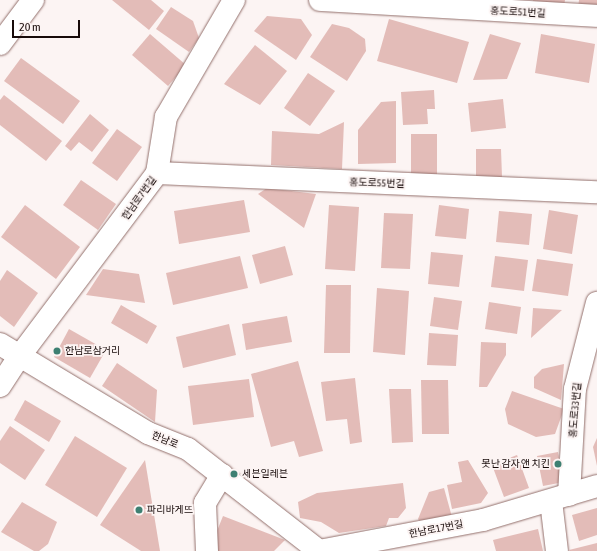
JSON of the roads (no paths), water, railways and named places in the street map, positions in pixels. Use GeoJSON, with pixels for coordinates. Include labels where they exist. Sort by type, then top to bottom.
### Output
{"type":"FeatureCollection","features":[{"type":"Feature","properties":{"kind":"street"},"geometry":{"type":"LineString","coordinates":[[0,44],[33,0]]}},
{"type":"Feature","properties":{"kind":"street","name":"한남로7번길"},"geometry":{"type":"LineString","coordinates":[[0,386],[19,357],[157,174],[166,117],[234,0]]}},
{"type":"Feature","properties":{"kind":"street","name":"홍도로51번길"},"geometry":{"type":"LineString","coordinates":[[320,0],[597,16]]}},
{"type":"Feature","properties":{"kind":"street","name":"홍도로55번길"},"geometry":{"type":"LineString","coordinates":[[157,174],[597,192]]}},
{"type":"Feature","properties":{"kind":"street","name":"홍도로33번길"},"geometry":{"type":"LineString","coordinates":[[560,498],[575,389],[597,303]]}},
{"type":"Feature","properties":{"kind":"street","name":"한남로"},"geometry":{"type":"LineString","coordinates":[[0,344],[19,357],[148,433],[188,449],[319,551]]}},
{"type":"Feature","properties":{"kind":"street"},"geometry":{"type":"LineString","coordinates":[[575,389],[597,377]]}},
{"type":"Feature","properties":{"kind":"street"},"geometry":{"type":"LineString","coordinates":[[207,551],[205,503],[222,475]]}},
{"type":"Feature","properties":{"kind":"street","name":"한남로17번길"},"geometry":{"type":"LineString","coordinates":[[319,551],[483,520],[597,486]]}},
{"type":"Feature","properties":{"kind":"street"},"geometry":{"type":"LineString","coordinates":[[557,551],[560,498]]}},
{"type":"Feature","properties":{"kind":"place","name":"한남로삼거리"},"geometry":{"type":"Point","coordinates":[57,351]}},
{"type":"Feature","properties":{"kind":"place","name":"못난 감자 앤 치킨"},"geometry":{"type":"Point","coordinates":[558,464]}},
{"type":"Feature","properties":{"kind":"place","name":"세븐일레븐"},"geometry":{"type":"Point","coordinates":[234,474]}},
{"type":"Feature","properties":{"kind":"place","name":"파리바게뜨"},"geometry":{"type":"Point","coordinates":[139,510]}}]}
